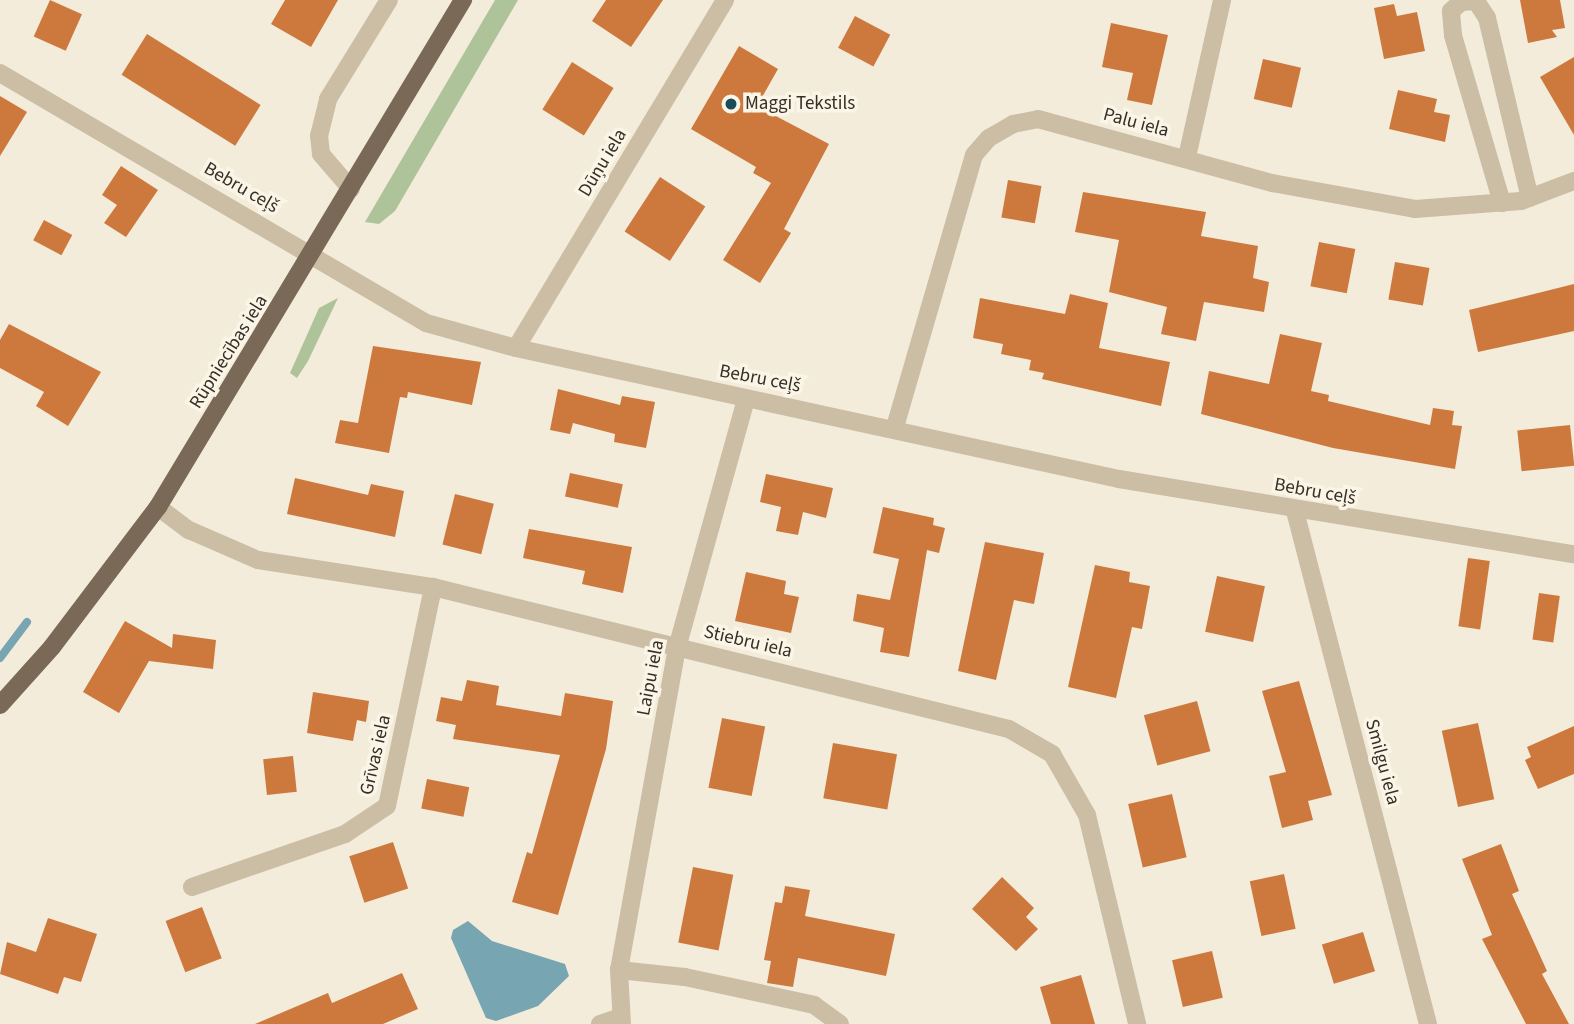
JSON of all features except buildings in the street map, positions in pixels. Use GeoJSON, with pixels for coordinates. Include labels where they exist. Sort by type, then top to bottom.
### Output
{"type":"FeatureCollection","features":[{"type":"Feature","properties":{"kind":"main road","name":"Rūpniecības iela"},"geometry":{"type":"LineString","coordinates":[[0,705],[52,647],[159,507],[312,258],[463,0]]}},
{"type":"Feature","properties":{"kind":"street"},"geometry":{"type":"LineString","coordinates":[[351,189],[321,154],[319,136],[328,99],[389,0]]}},
{"type":"Feature","properties":{"kind":"street","name":"Dūņu iela"},"geometry":{"type":"LineString","coordinates":[[516,348],[725,0]]}},
{"type":"Feature","properties":{"kind":"street"},"geometry":{"type":"LineString","coordinates":[[1187,158],[1222,0]]}},
{"type":"Feature","properties":{"kind":"street"},"geometry":{"type":"LineString","coordinates":[[1502,203],[1453,35],[1451,11],[1461,2],[1476,1],[1487,19],[1530,198]]}},
{"type":"Feature","properties":{"kind":"street","name":"Bebru ceļš"},"geometry":{"type":"LineString","coordinates":[[0,73],[426,323],[516,348],[746,399],[895,427],[1119,479],[1295,511],[1574,554]]}},
{"type":"Feature","properties":{"kind":"street","name":"Palu iela"},"geometry":{"type":"LineString","coordinates":[[895,427],[974,155],[989,138],[1013,124],[1038,119],[1272,183],[1415,209],[1502,203],[1530,198],[1574,181]]}},
{"type":"Feature","properties":{"kind":"street","name":"Laipu iela"},"geometry":{"type":"LineString","coordinates":[[621,1021],[620,970],[677,648],[746,399]]}},
{"type":"Feature","properties":{"kind":"street","name":"Stiebru iela"},"geometry":{"type":"LineString","coordinates":[[159,507],[189,530],[258,560],[433,587],[1009,729],[1052,754],[1087,816],[1137,1024]]}},
{"type":"Feature","properties":{"kind":"street","name":"Smilgu iela"},"geometry":{"type":"LineString","coordinates":[[1295,511],[1428,1024]]}},
{"type":"Feature","properties":{"kind":"street","name":"Grīvas iela"},"geometry":{"type":"LineString","coordinates":[[192,887],[345,834],[387,806],[433,587]]}},
{"type":"Feature","properties":{"kind":"street"},"geometry":{"type":"LineString","coordinates":[[620,970],[685,977],[814,1005],[840,1024]]}},
{"type":"Feature","properties":{"kind":"street"},"geometry":{"type":"LineString","coordinates":[[600,1024],[621,1021]]}},
{"type":"Feature","properties":{"kind":"green space"},"geometry":{"type":"Polygon","coordinates":[[[495,0],[518,0],[395,211],[379,224],[365,222],[495,0]]]}},
{"type":"Feature","properties":{"kind":"green space"},"geometry":{"type":"Polygon","coordinates":[[[338,298],[297,378],[290,373],[319,308],[338,298]]]}},
{"type":"Feature","properties":{"kind":"water"},"geometry":{"type":"Polygon","coordinates":[[[468,921],[492,941],[565,964],[569,976],[538,1006],[496,1021],[486,1018],[451,938],[453,930],[468,921]]]}},
{"type":"Feature","properties":{"kind":"waterway"},"geometry":{"type":"LineString","coordinates":[[0,658],[27,622]]}},
{"type":"Feature","properties":{"kind":"place","name":"Maggi Tekstils"},"geometry":{"type":"Point","coordinates":[731,104]}}]}
